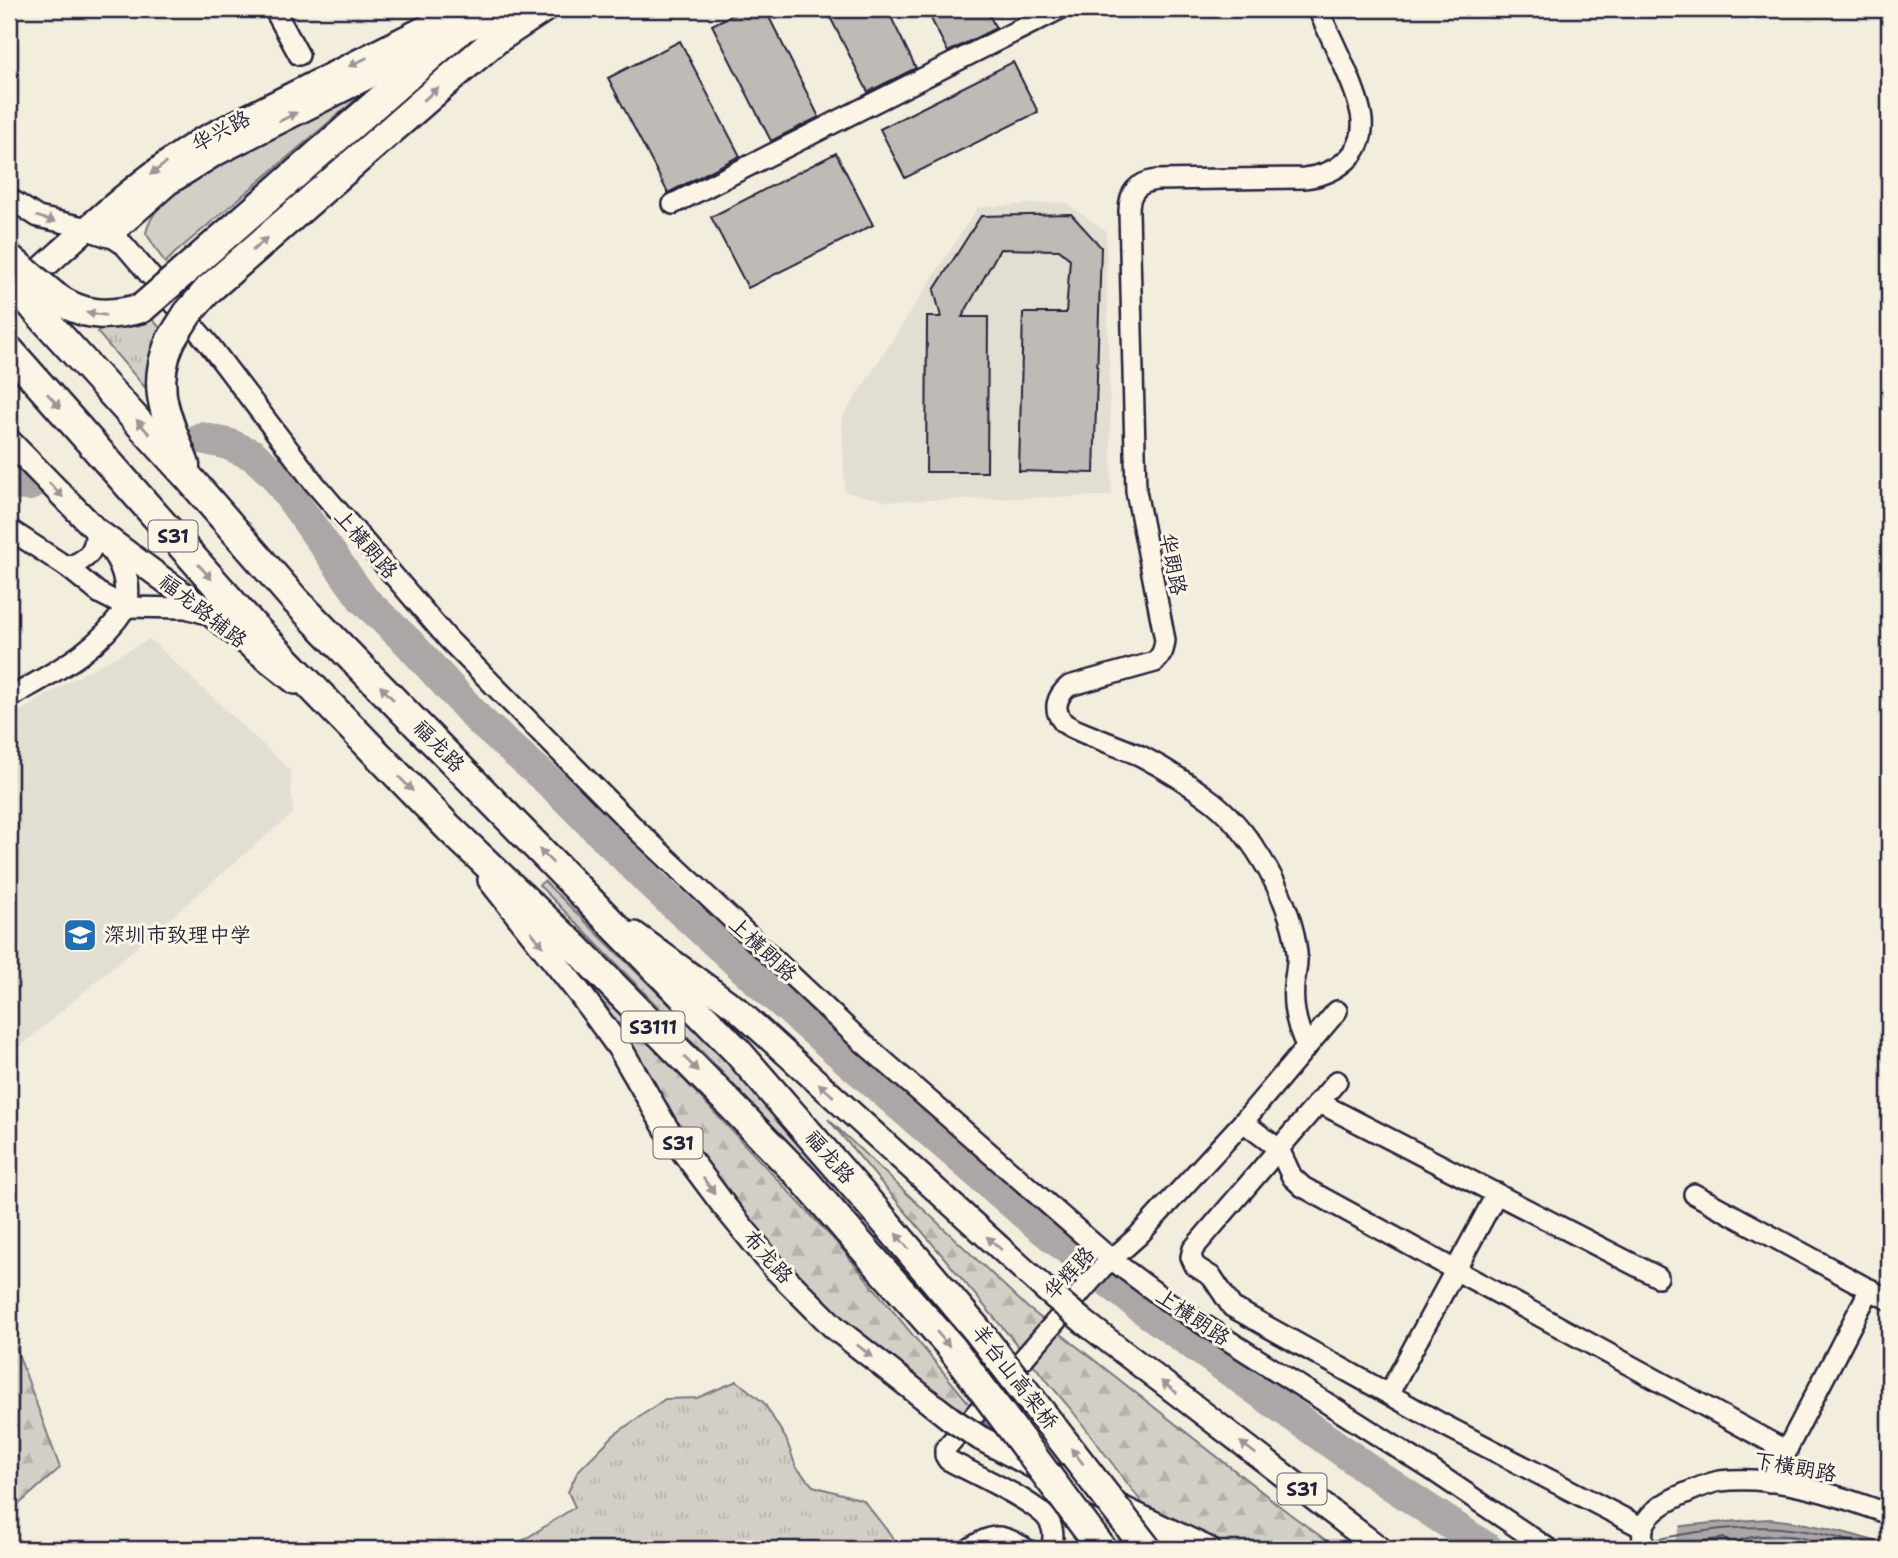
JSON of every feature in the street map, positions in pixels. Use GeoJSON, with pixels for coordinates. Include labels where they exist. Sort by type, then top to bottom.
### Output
{"type":"FeatureCollection","features":[{"type":"Feature","properties":{"kind":"highway"},"geometry":{"type":"LineString","coordinates":[[45,303],[100,315],[122,314],[142,308],[459,21],[484,9]]}},
{"type":"Feature","properties":{"kind":"highway"},"geometry":{"type":"LineString","coordinates":[[189,478],[165,414],[160,388],[163,358],[184,319],[208,289],[453,76],[498,38],[542,9]]}},
{"type":"Feature","properties":{"kind":"highway","name":"福龙路"},"geometry":{"type":"LineString","coordinates":[[9,264],[45,303],[189,478],[294,599],[737,1051],[876,1210]]}},
{"type":"Feature","properties":{"kind":"highway","name":"福龙路"},"geometry":{"type":"LineString","coordinates":[[9,350],[252,625],[449,828],[578,950],[804,1180],[849,1232]]}},
{"type":"Feature","properties":{"kind":"highway","name":"羊台山高架桥"},"geometry":{"type":"LineString","coordinates":[[876,1210],[977,1330],[1147,1549]]}},
{"type":"Feature","properties":{"kind":"highway","name":"羊台山高架桥"},"geometry":{"type":"LineString","coordinates":[[849,1232],[951,1348],[1102,1549]]}},
{"type":"Feature","properties":{"kind":"main road","name":"华兴路"},"geometry":{"type":"LineString","coordinates":[[9,298],[99,231],[213,155],[459,21],[521,9]]}},
{"type":"Feature","properties":{"kind":"main road","name":"福龙路辅路"},"geometry":{"type":"LineString","coordinates":[[9,441],[95,529],[341,717]]}},
{"type":"Feature","properties":{"kind":"main road"},"geometry":{"type":"LineString","coordinates":[[95,529],[122,564],[127,579],[126,607]]}},
{"type":"Feature","properties":{"kind":"main road","name":"布龙路"},"geometry":{"type":"LineString","coordinates":[[449,828],[621,1050],[666,1128],[724,1207],[774,1267],[835,1328],[951,1419],[980,1438],[1209,1549]]}},
{"type":"Feature","properties":{"kind":"main road","name":"S31"},"geometry":{"type":"LineString","coordinates":[[594,904],[736,1008],[1084,1322],[1380,1549]]}},
{"type":"Feature","properties":{"kind":"main road"},"geometry":{"type":"LineString","coordinates":[[1144,1519],[1154,1538],[1155,1549]]}},
{"type":"Feature","properties":{"kind":"street"},"geometry":{"type":"LineString","coordinates":[[274,9],[299,55]]}},
{"type":"Feature","properties":{"kind":"street"},"geometry":{"type":"LineString","coordinates":[[673,204],[1059,9]]}},
{"type":"Feature","properties":{"kind":"street","name":"华朗路"},"geometry":{"type":"LineString","coordinates":[[1307,1047],[1300,1032],[1294,1006],[1297,957],[1292,925],[1282,897],[1255,851],[1215,804],[1142,756],[1064,724],[1056,704],[1061,693],[1069,686],[1154,662],[1162,655],[1164,648],[1165,640],[1136,491],[1129,211],[1133,190],[1139,185],[1156,180],[1304,178],[1325,174],[1342,165],[1358,144],[1362,121],[1354,94],[1318,9]]}},
{"type":"Feature","properties":{"kind":"street"},"geometry":{"type":"LineString","coordinates":[[9,198],[38,217],[99,231]]}},
{"type":"Feature","properties":{"kind":"street","name":"上横朗路"},"geometry":{"type":"LineString","coordinates":[[99,231],[124,245],[208,343],[315,484],[448,639],[638,831],[1102,1269],[1171,1304],[1407,1453],[1549,1549]]}},
{"type":"Feature","properties":{"kind":"street"},"geometry":{"type":"LineString","coordinates":[[9,529],[99,593],[126,607],[186,608],[213,617]]}},
{"type":"Feature","properties":{"kind":"street"},"geometry":{"type":"LineString","coordinates":[[66,567],[89,556],[96,539],[95,529]]}},
{"type":"Feature","properties":{"kind":"street"},"geometry":{"type":"LineString","coordinates":[[9,698],[59,670],[95,644],[108,633],[126,607]]}},
{"type":"Feature","properties":{"kind":"street","name":"华辉路"},"geometry":{"type":"LineString","coordinates":[[1051,1549],[1053,1536],[1047,1518],[1027,1503],[948,1460],[944,1452],[946,1446],[1102,1269],[1138,1236],[1243,1122],[1337,1011]]}},
{"type":"Feature","properties":{"kind":"street"},"geometry":{"type":"LineString","coordinates":[[1337,1081],[1193,1249],[1191,1257],[1195,1266],[1212,1277],[1232,1307],[1444,1425],[1643,1528],[1643,1549]]}},
{"type":"Feature","properties":{"kind":"street"},"geometry":{"type":"LineString","coordinates":[[1318,1102],[1658,1277]]}},
{"type":"Feature","properties":{"kind":"street"},"geometry":{"type":"LineString","coordinates":[[1243,1122],[1279,1149],[1296,1183],[1787,1451]]}},
{"type":"Feature","properties":{"kind":"street"},"geometry":{"type":"LineString","coordinates":[[1389,1392],[1497,1193]]}},
{"type":"Feature","properties":{"kind":"street"},"geometry":{"type":"LineString","coordinates":[[1694,1194],[1889,1300]]}},
{"type":"Feature","properties":{"kind":"street"},"geometry":{"type":"LineString","coordinates":[[1770,1482],[1870,1289]]}},
{"type":"Feature","properties":{"kind":"street","name":"下横朗路"},"geometry":{"type":"LineString","coordinates":[[1643,1528],[1650,1516],[1668,1501],[1718,1482],[1770,1482],[1860,1503],[1889,1514]]}},
{"type":"Feature","properties":{"kind":"street"},"geometry":{"type":"LineString","coordinates":[[969,1549],[985,1538],[999,1536],[1026,1549]]}},
{"type":"Feature","properties":{"kind":"shaded area"},"geometry":{"type":"Polygon","coordinates":[[[1065,202],[1106,231],[1112,496],[887,501],[845,492],[842,418],[978,207],[1065,202]]]}},
{"type":"Feature","properties":{"kind":"shaded area","name":"深圳市致理中学"},"geometry":{"type":"Polygon","coordinates":[[[150,639],[290,770],[293,813],[9,1056],[9,718],[80,675],[150,639]]]}},
{"type":"Feature","properties":{"kind":"green space"},"geometry":{"type":"Polygon","coordinates":[[[368,89],[165,263],[146,233],[153,216],[181,187],[220,162],[368,89]]]}},
{"type":"Feature","properties":{"kind":"green space"},"geometry":{"type":"Polygon","coordinates":[[[150,317],[166,334],[149,392],[97,332],[105,326],[150,317]]]}},
{"type":"Feature","properties":{"kind":"green space"},"geometry":{"type":"Polygon","coordinates":[[[544,881],[758,1092],[871,1214],[862,1222],[717,1067],[539,885],[544,881]]]}},
{"type":"Feature","properties":{"kind":"green space"},"geometry":{"type":"Polygon","coordinates":[[[541,933],[627,1019],[837,1243],[991,1430],[934,1391],[844,1320],[770,1246],[695,1155],[541,933]]]}},
{"type":"Feature","properties":{"kind":"green space"},"geometry":{"type":"Polygon","coordinates":[[[828,1119],[1028,1308],[1338,1549],[1213,1549],[1165,1533],[1074,1413],[828,1119]]]}},
{"type":"Feature","properties":{"kind":"green space"},"geometry":{"type":"Polygon","coordinates":[[[9,1329],[60,1468],[9,1513],[9,1329]]]}},
{"type":"Feature","properties":{"kind":"green space"},"geometry":{"type":"Polygon","coordinates":[[[737,1381],[764,1403],[786,1439],[796,1467],[813,1486],[863,1500],[897,1543],[889,1549],[510,1549],[575,1507],[568,1492],[578,1471],[614,1435],[665,1399],[697,1398],[737,1381]]]}},
{"type":"Feature","properties":{"kind":"water"},"geometry":{"type":"Polygon","coordinates":[[[1769,1519],[1843,1532],[1886,1545],[1889,1549],[1825,1549],[1775,1543],[1729,1549],[1596,1549],[1613,1541],[1656,1530],[1769,1519]]]}},
{"type":"Feature","properties":{"kind":"pier"},"geometry":{"type":"Polygon","coordinates":[[[1681,1524],[1672,1549],[1614,1549],[1614,1537],[1681,1524]]]}},
{"type":"Feature","properties":{"kind":"building"},"geometry":{"type":"Polygon","coordinates":[[[744,9],[765,9],[819,117],[771,141],[712,25],[744,9]]]}},
{"type":"Feature","properties":{"kind":"building"},"geometry":{"type":"Polygon","coordinates":[[[826,9],[887,9],[916,68],[868,92],[826,9]]]}},
{"type":"Feature","properties":{"kind":"building"},"geometry":{"type":"Polygon","coordinates":[[[926,9],[986,9],[996,28],[948,52],[926,9]]]}},
{"type":"Feature","properties":{"kind":"building"},"geometry":{"type":"Polygon","coordinates":[[[680,41],[740,156],[668,193],[608,78],[680,41]]]}},
{"type":"Feature","properties":{"kind":"building"},"geometry":{"type":"Polygon","coordinates":[[[1013,62],[1038,112],[905,178],[880,129],[1013,62]]]}},
{"type":"Feature","properties":{"kind":"building"},"geometry":{"type":"Polygon","coordinates":[[[836,153],[873,225],[748,288],[711,217],[836,153]]]}},
{"type":"Feature","properties":{"kind":"building"},"geometry":{"type":"Polygon","coordinates":[[[1071,214],[1101,247],[1094,473],[1019,471],[1023,313],[1066,313],[1070,259],[1059,250],[1000,249],[962,317],[988,317],[987,472],[926,472],[927,317],[941,317],[934,290],[981,216],[1071,214]]]}},
{"type":"Feature","properties":{"kind":"waterway"},"geometry":{"type":"LineString","coordinates":[[201,438],[228,444],[253,455],[274,474],[363,599],[409,643],[480,721],[554,786],[654,886],[771,993],[1033,1221],[1142,1308],[1375,1474],[1488,1549]]}},
{"type":"Feature","properties":{"kind":"waterway"},"geometry":{"type":"LineString","coordinates":[[9,484],[30,485]]}},
{"type":"Feature","properties":{"kind":"place","name":"深圳市致理中学"},"geometry":{"type":"Point","coordinates":[80,935]}}]}
